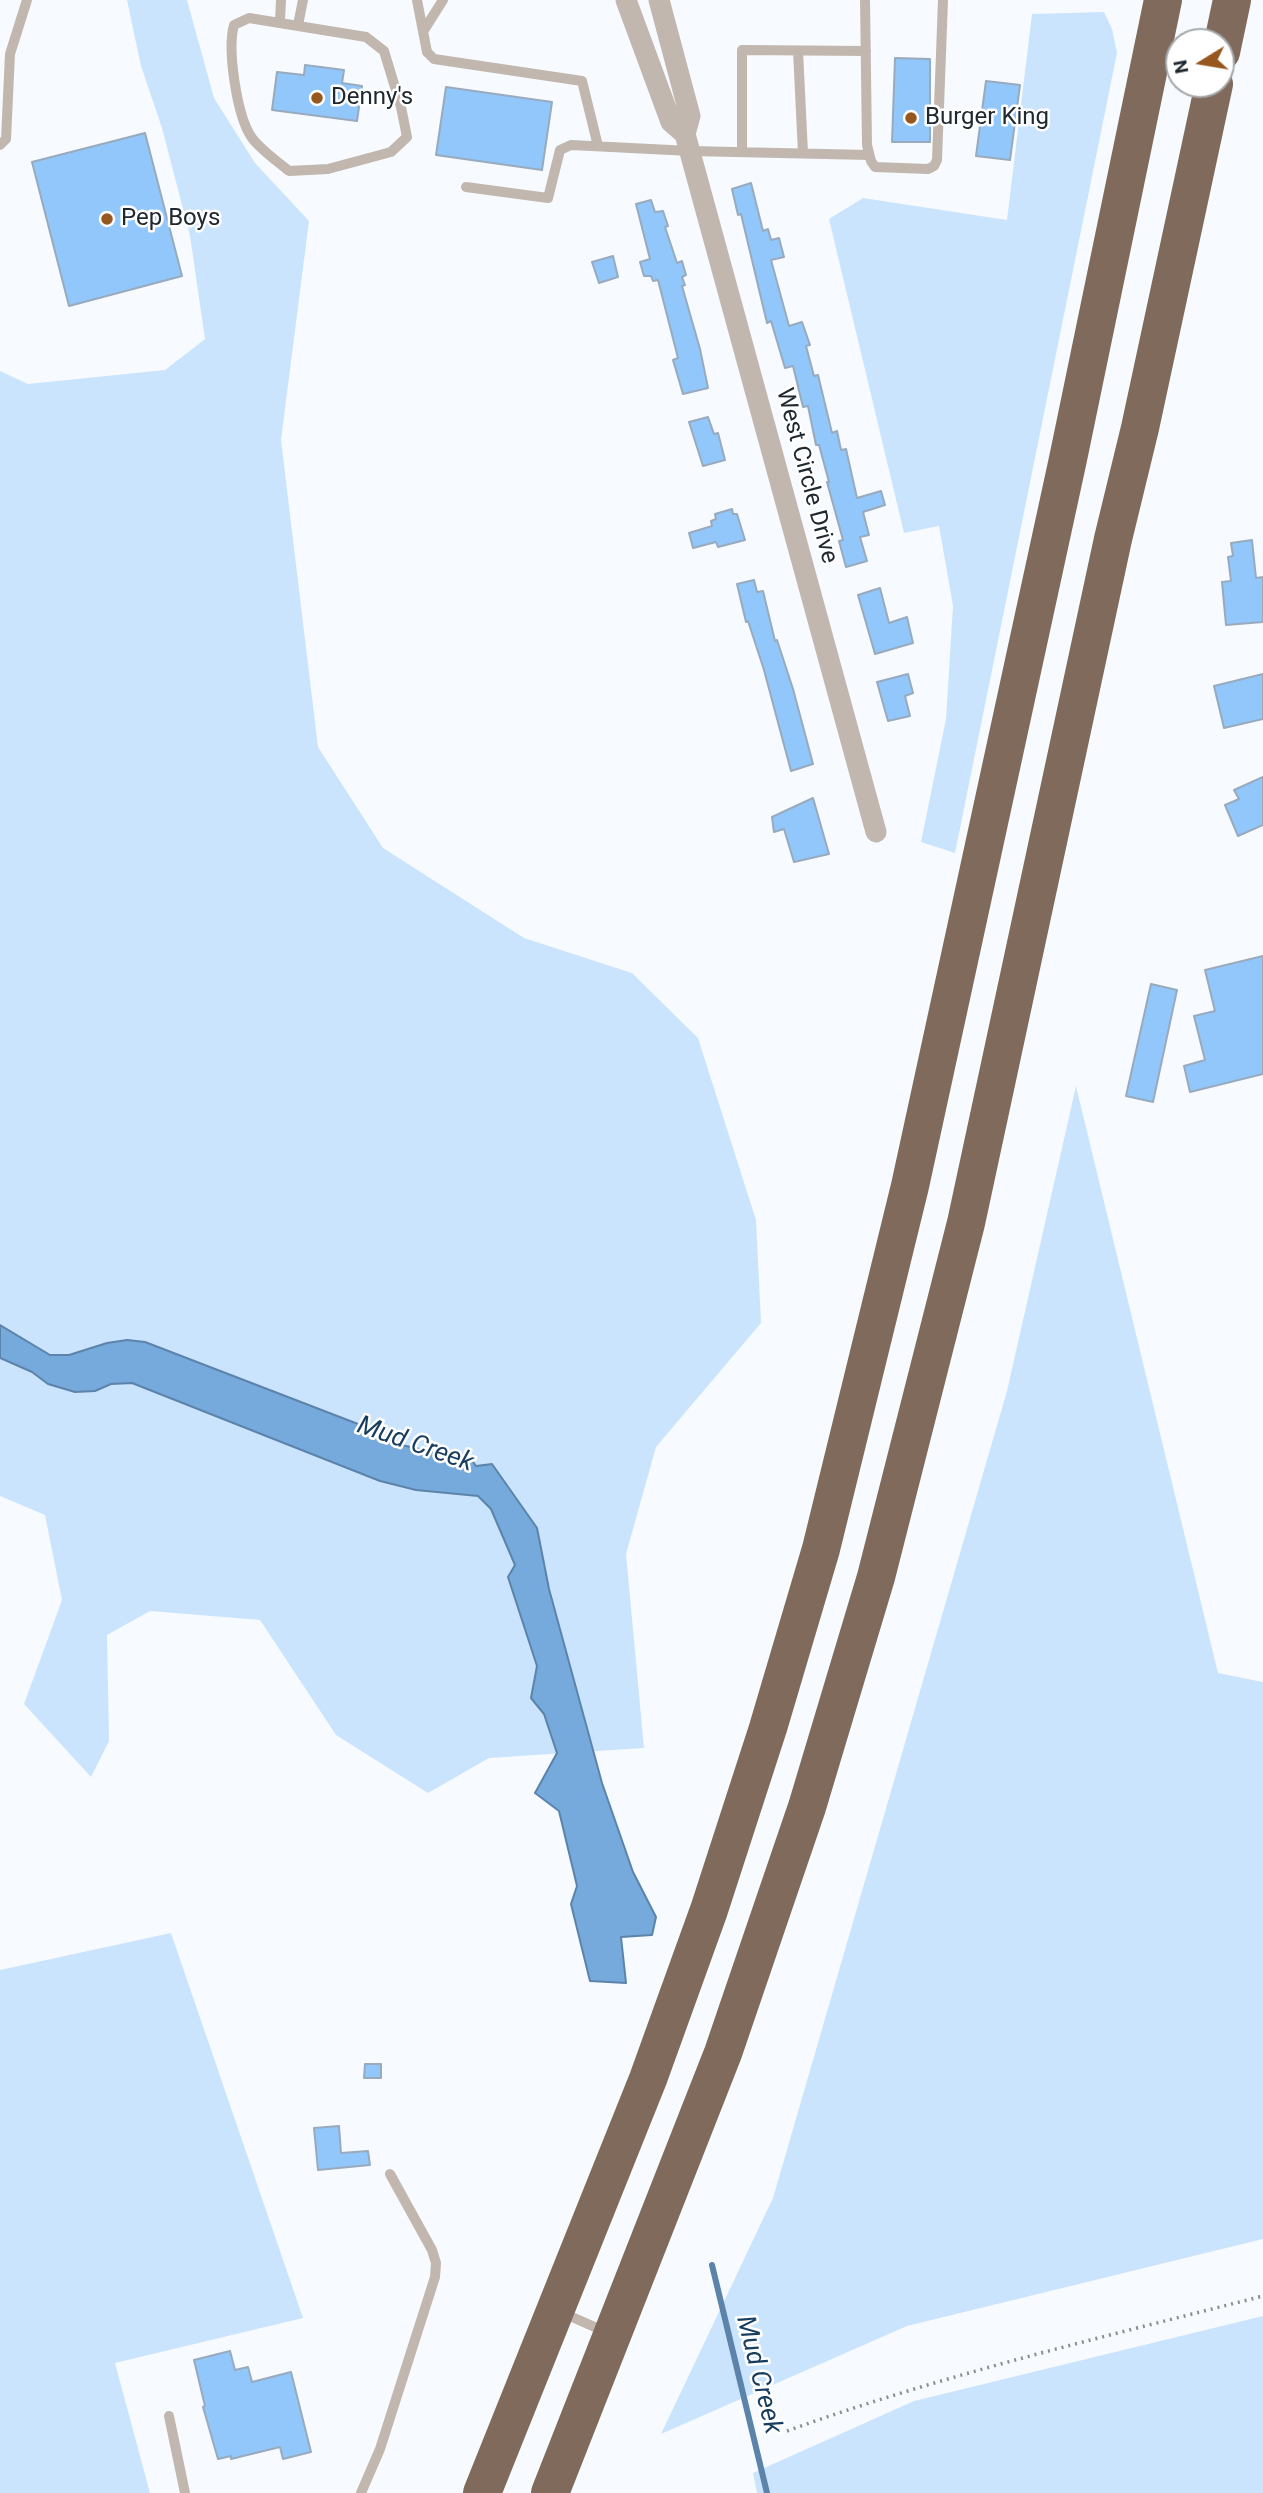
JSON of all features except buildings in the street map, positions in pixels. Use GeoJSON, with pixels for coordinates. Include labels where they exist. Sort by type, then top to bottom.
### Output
{"type":"FeatureCollection","features":[{"type":"Feature","properties":{"kind":"highway"},"geometry":{"type":"LineString","coordinates":[[482,2493],[648,2079],[709,1910],[768,1728],[821,1549],[910,1186],[1068,459],[1163,0]]}},
{"type":"Feature","properties":{"kind":"highway"},"geometry":{"type":"LineString","coordinates":[[550,2493],[723,2053],[807,1807],[876,1577],[965,1223],[1112,539],[1140,428],[1211,98]]}},
{"type":"Feature","properties":{"kind":"street","name":"West Circle Drive"},"geometry":{"type":"LineString","coordinates":[[626,0],[671,122],[688,142]]}},
{"type":"Feature","properties":{"kind":"street","name":"West Circle Drive"},"geometry":{"type":"LineString","coordinates":[[659,0],[690,116],[688,142],[876,832]]}},
{"type":"Feature","properties":{"kind":"lane"},"geometry":{"type":"LineString","coordinates":[[0,145],[6,139],[10,54],[27,0]]}},
{"type":"Feature","properties":{"kind":"lane"},"geometry":{"type":"LineString","coordinates":[[279,21],[281,0]]}},
{"type":"Feature","properties":{"kind":"lane"},"geometry":{"type":"LineString","coordinates":[[298,24],[303,0]]}},
{"type":"Feature","properties":{"kind":"lane"},"geometry":{"type":"LineString","coordinates":[[417,0],[426,52],[434,59],[582,82],[598,146]]}},
{"type":"Feature","properties":{"kind":"lane"},"geometry":{"type":"LineString","coordinates":[[424,30],[443,0]]}},
{"type":"Feature","properties":{"kind":"lane"},"geometry":{"type":"LineString","coordinates":[[865,0],[869,155],[876,167],[928,169],[934,166],[937,160],[943,0]]}},
{"type":"Feature","properties":{"kind":"lane"},"geometry":{"type":"LineString","coordinates":[[248,18],[298,24],[366,37],[384,51],[407,137],[391,152],[328,169],[289,171],[252,137],[242,116],[234,78],[233,25],[248,18]]}},
{"type":"Feature","properties":{"kind":"lane"},"geometry":{"type":"LineString","coordinates":[[742,152],[742,50],[866,51]]}},
{"type":"Feature","properties":{"kind":"lane"},"geometry":{"type":"LineString","coordinates":[[798,51],[803,153]]}},
{"type":"Feature","properties":{"kind":"lane"},"geometry":{"type":"LineString","coordinates":[[466,187],[548,198],[560,150],[571,145],[688,142],[742,152],[869,155]]}},
{"type":"Feature","properties":{"kind":"lane"},"geometry":{"type":"LineString","coordinates":[[361,2493],[380,2449],[435,2277],[436,2263],[432,2250],[390,2174]]}},
{"type":"Feature","properties":{"kind":"lane"},"geometry":{"type":"LineString","coordinates":[[556,2310],[612,2334]]}},
{"type":"Feature","properties":{"kind":"lane"},"geometry":{"type":"LineString","coordinates":[[169,2416],[185,2493]]}},
{"type":"Feature","properties":{"kind":"path"},"geometry":{"type":"LineString","coordinates":[[787,2431],[858,2405],[1002,2362],[1263,2297]]}},
{"type":"Feature","properties":{"kind":"shaded area"},"geometry":{"type":"Polygon","coordinates":[[[127,0],[187,0],[214,98],[255,163],[309,221],[281,440],[318,747],[383,848],[524,938],[632,973],[698,1038],[756,1220],[761,1323],[656,1447],[626,1554],[644,1748],[489,1758],[428,1793],[336,1735],[260,1620],[150,1611],[107,1635],[109,1741],[91,1777],[24,1704],[62,1600],[45,1515],[0,1496],[0,371],[28,384],[165,370],[205,339],[190,236],[162,128],[141,66],[127,0]]]}},
{"type":"Feature","properties":{"kind":"shaded area"},"geometry":{"type":"Polygon","coordinates":[[[1104,12],[1112,29],[1117,53],[955,853],[921,842],[946,719],[953,606],[939,526],[904,533],[829,219],[863,198],[1007,220],[1032,14],[1104,12]]]}},
{"type":"Feature","properties":{"kind":"shaded area"},"geometry":{"type":"Polygon","coordinates":[[[1076,1086],[1218,1673],[1263,1682],[1263,2239],[907,2326],[661,2434],[773,2198],[1007,1391],[1076,1086]]]}},
{"type":"Feature","properties":{"kind":"shaded area"},"geometry":{"type":"Polygon","coordinates":[[[171,1933],[303,2318],[115,2363],[150,2493],[0,2493],[0,1970],[171,1933]]]}},
{"type":"Feature","properties":{"kind":"shaded area"},"geometry":{"type":"Polygon","coordinates":[[[1263,2316],[1263,2493],[757,2493],[753,2473],[914,2401],[1263,2316]]]}},
{"type":"Feature","properties":{"kind":"water"},"geometry":{"type":"Polygon","coordinates":[[[0,1325],[50,1355],[69,1355],[107,1343],[127,1340],[145,1342],[358,1424],[380,1440],[458,1458],[466,1452],[476,1466],[492,1464],[537,1528],[549,1589],[602,1783],[633,1872],[656,1917],[652,1935],[621,1937],[626,1983],[590,1981],[571,1904],[577,1886],[559,1811],[535,1793],[557,1753],[544,1714],[531,1698],[537,1666],[508,1577],[515,1565],[491,1509],[478,1496],[416,1490],[380,1481],[132,1383],[111,1384],[95,1391],[75,1392],[48,1384],[32,1372],[0,1358],[0,1325]]]}},
{"type":"Feature","properties":{"kind":"waterway","name":"Mud Creek"},"geometry":{"type":"LineString","coordinates":[[712,2265],[767,2493]]}},
{"type":"Feature","properties":{"kind":"place","name":"Denny's"},"geometry":{"type":"Point","coordinates":[317,98]}},
{"type":"Feature","properties":{"kind":"place","name":"Burger King"},"geometry":{"type":"Point","coordinates":[911,118]}},
{"type":"Feature","properties":{"kind":"place","name":"Pep Boys"},"geometry":{"type":"Point","coordinates":[107,219]}}]}
